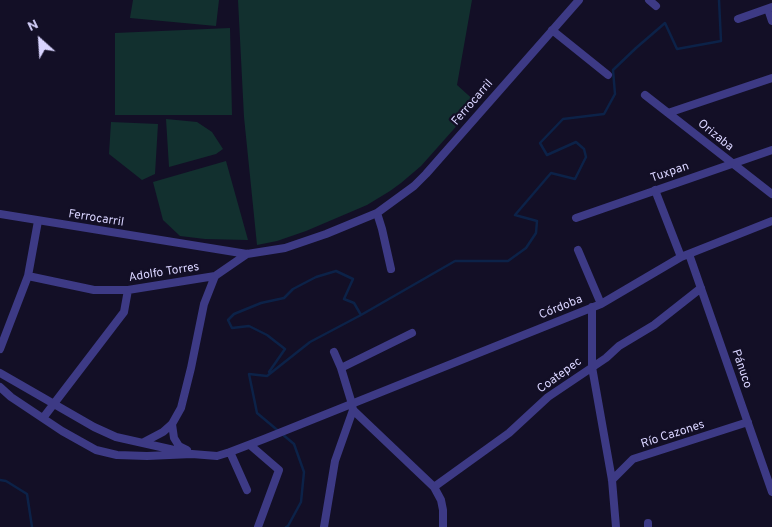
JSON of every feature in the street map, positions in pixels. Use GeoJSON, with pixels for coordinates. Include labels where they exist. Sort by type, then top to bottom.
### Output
{"type":"FeatureCollection","features":[{"type":"Feature","properties":{"kind":"street","name":"Ferrocarril"},"geometry":{"type":"LineString","coordinates":[[1,217],[38,221],[247,254],[285,248],[326,234],[377,212],[414,186],[579,0]]}},
{"type":"Feature","properties":{"kind":"street"},"geometry":{"type":"LineString","coordinates":[[649,0],[656,6]]}},
{"type":"Feature","properties":{"kind":"street"},"geometry":{"type":"LineString","coordinates":[[738,19],[770,8],[772,21]]}},
{"type":"Feature","properties":{"kind":"street"},"geometry":{"type":"LineString","coordinates":[[552,30],[608,75]]}},
{"type":"Feature","properties":{"kind":"street"},"geometry":{"type":"LineString","coordinates":[[668,113],[772,78]]}},
{"type":"Feature","properties":{"kind":"street","name":"Orizaba"},"geometry":{"type":"LineString","coordinates":[[645,94],[772,194]]}},
{"type":"Feature","properties":{"kind":"street","name":"Tuxpan"},"geometry":{"type":"LineString","coordinates":[[576,218],[772,150]]}},
{"type":"Feature","properties":{"kind":"street","name":"Pánuco"},"geometry":{"type":"LineString","coordinates":[[655,190],[701,288],[772,492]]}},
{"type":"Feature","properties":{"kind":"street"},"geometry":{"type":"LineString","coordinates":[[377,212],[391,269]]}},
{"type":"Feature","properties":{"kind":"street"},"geometry":{"type":"LineString","coordinates":[[0,349],[28,276],[38,221]]}},
{"type":"Feature","properties":{"kind":"street","name":"Córdoba"},"geometry":{"type":"LineString","coordinates":[[250,445],[305,423],[353,407],[601,304],[685,255],[772,221]]}},
{"type":"Feature","properties":{"kind":"street"},"geometry":{"type":"LineString","coordinates":[[578,250],[601,304]]}},
{"type":"Feature","properties":{"kind":"street","name":"Ferrocarril"},"geometry":{"type":"LineString","coordinates":[[215,276],[247,254]]}},
{"type":"Feature","properties":{"kind":"street","name":"Adolfo Torres"},"geometry":{"type":"LineString","coordinates":[[28,276],[94,290],[128,290],[215,276]]}},
{"type":"Feature","properties":{"kind":"street"},"geometry":{"type":"LineString","coordinates":[[144,442],[158,435],[172,424],[181,408],[204,304],[215,276]]}},
{"type":"Feature","properties":{"kind":"street","name":"Coatepec"},"geometry":{"type":"LineString","coordinates":[[434,487],[509,433],[548,397],[606,358],[619,346],[654,325],[701,288]]}},
{"type":"Feature","properties":{"kind":"street"},"geometry":{"type":"LineString","coordinates":[[43,418],[124,312],[128,290]]}},
{"type":"Feature","properties":{"kind":"street"},"geometry":{"type":"LineString","coordinates":[[592,307],[592,367],[612,480],[616,527]]}},
{"type":"Feature","properties":{"kind":"street"},"geometry":{"type":"LineString","coordinates":[[341,368],[412,334]]}},
{"type":"Feature","properties":{"kind":"street"},"geometry":{"type":"LineString","coordinates":[[334,352],[353,407],[434,487],[441,500],[443,527]]}},
{"type":"Feature","properties":{"kind":"street"},"geometry":{"type":"LineString","coordinates":[[0,373],[54,405],[116,437],[192,454]]}},
{"type":"Feature","properties":{"kind":"street"},"geometry":{"type":"LineString","coordinates":[[0,387],[11,397],[62,432],[88,445],[117,455],[192,454],[217,456],[250,445],[279,470],[258,527]]}},
{"type":"Feature","properties":{"kind":"street"},"geometry":{"type":"LineString","coordinates":[[324,527],[335,461],[353,407]]}},
{"type":"Feature","properties":{"kind":"street","name":"Río Cazones"},"geometry":{"type":"LineString","coordinates":[[612,480],[633,459],[748,422]]}},
{"type":"Feature","properties":{"kind":"street"},"geometry":{"type":"LineString","coordinates":[[172,424],[174,438],[179,446],[192,454]]}},
{"type":"Feature","properties":{"kind":"street"},"geometry":{"type":"LineString","coordinates":[[230,452],[247,490]]}},
{"type":"Feature","properties":{"kind":"green space"},"geometry":{"type":"Polygon","coordinates":[[[133,0],[219,0],[216,26],[130,18],[133,0]]]}},
{"type":"Feature","properties":{"kind":"green space"},"geometry":{"type":"Polygon","coordinates":[[[238,0],[472,0],[457,85],[477,103],[421,166],[390,191],[367,205],[306,231],[277,241],[257,245],[244,117],[238,0]]]}},
{"type":"Feature","properties":{"kind":"green space"},"geometry":{"type":"Polygon","coordinates":[[[230,28],[232,115],[115,115],[115,33],[230,28]]]}},
{"type":"Feature","properties":{"kind":"green space"},"geometry":{"type":"Polygon","coordinates":[[[166,119],[197,122],[212,132],[223,149],[216,154],[169,167],[166,119]]]}},
{"type":"Feature","properties":{"kind":"green space"},"geometry":{"type":"Polygon","coordinates":[[[111,122],[158,124],[155,174],[142,180],[109,154],[111,122]]]}},
{"type":"Feature","properties":{"kind":"green space"},"geometry":{"type":"Polygon","coordinates":[[[226,161],[248,240],[205,239],[180,236],[163,220],[153,182],[226,161]]]}},
{"type":"Feature","properties":{"kind":"waterway"},"geometry":{"type":"LineString","coordinates":[[286,527],[301,502],[304,472],[294,444],[257,413],[249,374],[267,376],[310,342],[455,261],[508,261],[526,248],[536,233],[537,221],[515,215],[551,173],[575,179],[586,157],[584,149],[576,142],[547,155],[540,143],[563,119],[604,114],[615,94],[613,70],[665,23],[677,49],[721,41],[719,0]]}},
{"type":"Feature","properties":{"kind":"waterway"},"geometry":{"type":"LineString","coordinates":[[269,372],[285,349],[267,335],[249,326],[232,328],[228,320],[234,314],[261,303],[284,298],[293,289],[316,277],[336,271],[353,279],[344,299],[354,303],[361,315]]}},
{"type":"Feature","properties":{"kind":"waterway"},"geometry":{"type":"LineString","coordinates":[[0,480],[6,481],[27,494],[32,527]]}}]}
